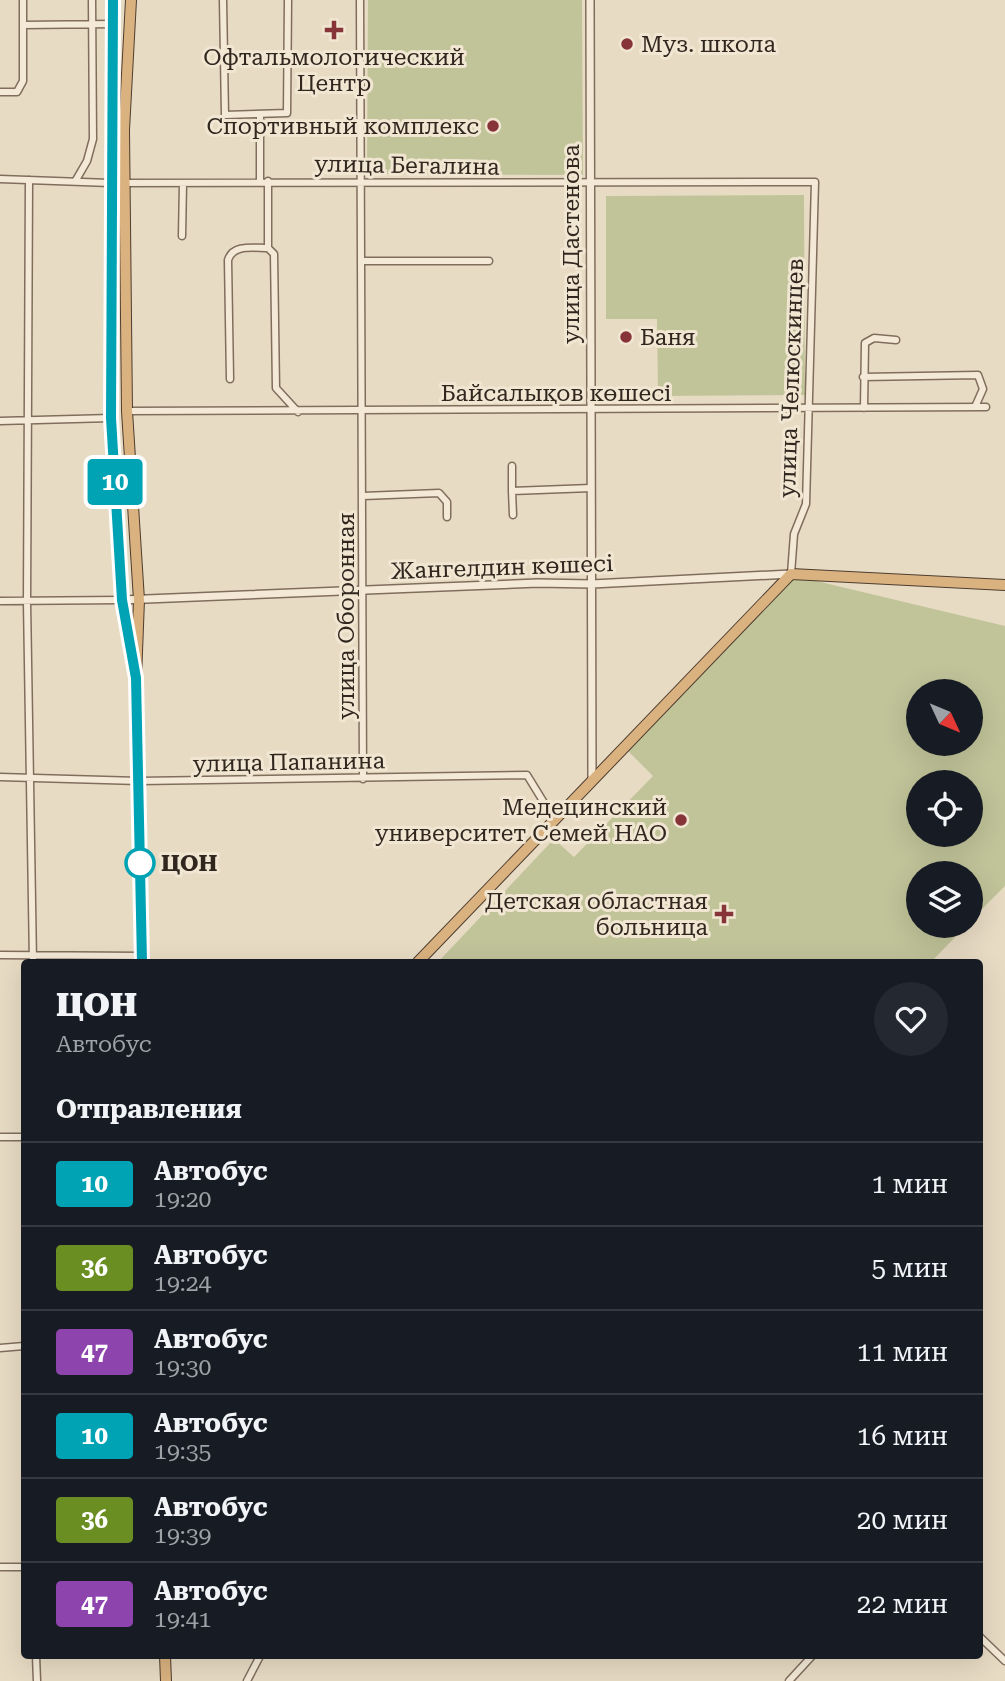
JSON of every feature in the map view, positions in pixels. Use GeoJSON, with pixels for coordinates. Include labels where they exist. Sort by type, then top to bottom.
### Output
{"type":"FeatureCollection","features":[{"type":"Feature","properties":{"kind":"highway"},"geometry":{"type":"LineString","coordinates":[[113,0],[110,183],[111,418],[122,600],[136,678]]}},
{"type":"Feature","properties":{"kind":"highway"},"geometry":{"type":"LineString","coordinates":[[131,0],[124,130],[127,183],[127,411],[139,600],[136,678],[141,959]]}},
{"type":"Feature","properties":{"kind":"highway"},"geometry":{"type":"LineString","coordinates":[[421,959],[791,573]]}},
{"type":"Feature","properties":{"kind":"highway","name":"Жангелдин көшесі"},"geometry":{"type":"LineString","coordinates":[[791,573],[1005,585]]}},
{"type":"Feature","properties":{"kind":"highway"},"geometry":{"type":"LineString","coordinates":[[165,1659],[166,1681]]}},
{"type":"Feature","properties":{"kind":"street"},"geometry":{"type":"LineString","coordinates":[[0,92],[17,92],[22,88],[23,0]]}},
{"type":"Feature","properties":{"kind":"street"},"geometry":{"type":"LineString","coordinates":[[76,180],[93,139],[92,0]]}},
{"type":"Feature","properties":{"kind":"street"},"geometry":{"type":"LineString","coordinates":[[223,0],[225,115],[287,113],[288,0]]}},
{"type":"Feature","properties":{"kind":"street","name":"улица Оборонная"},"geometry":{"type":"LineString","coordinates":[[360,0],[363,184],[363,779]]}},
{"type":"Feature","properties":{"kind":"street","name":"улица Дастенова"},"geometry":{"type":"LineString","coordinates":[[590,0],[592,779]]}},
{"type":"Feature","properties":{"kind":"street"},"geometry":{"type":"LineString","coordinates":[[23,25],[113,24]]}},
{"type":"Feature","properties":{"kind":"street"},"geometry":{"type":"LineString","coordinates":[[260,114],[268,248],[274,254],[276,388],[298,412]]}},
{"type":"Feature","properties":{"kind":"street","name":"улица Бегалина"},"geometry":{"type":"LineString","coordinates":[[0,179],[110,183],[264,181],[363,184],[814,182]]}},
{"type":"Feature","properties":{"kind":"street"},"geometry":{"type":"LineString","coordinates":[[29,180],[30,420],[27,602],[33,959]]}},
{"type":"Feature","properties":{"kind":"street","name":"улица Челюскинцев"},"geometry":{"type":"LineString","coordinates":[[791,573],[794,534],[806,504],[814,182]]}},
{"type":"Feature","properties":{"kind":"street"},"geometry":{"type":"LineString","coordinates":[[182,236],[183,183]]}},
{"type":"Feature","properties":{"kind":"street"},"geometry":{"type":"LineString","coordinates":[[230,379],[230,254],[237,249],[268,248]]}},
{"type":"Feature","properties":{"kind":"street"},"geometry":{"type":"LineString","coordinates":[[362,261],[489,261]]}},
{"type":"Feature","properties":{"kind":"street"},"geometry":{"type":"LineString","coordinates":[[864,408],[865,343],[874,338],[897,340]]}},
{"type":"Feature","properties":{"kind":"street"},"geometry":{"type":"LineString","coordinates":[[863,377],[978,375],[983,389],[975,407]]}},
{"type":"Feature","properties":{"kind":"street","name":"Байсалықов көшесі"},"geometry":{"type":"LineString","coordinates":[[127,411],[986,407]]}},
{"type":"Feature","properties":{"kind":"street"},"geometry":{"type":"LineString","coordinates":[[0,421],[111,418]]}},
{"type":"Feature","properties":{"kind":"street"},"geometry":{"type":"LineString","coordinates":[[512,466],[513,514]]}},
{"type":"Feature","properties":{"kind":"street"},"geometry":{"type":"LineString","coordinates":[[512,491],[591,488]]}},
{"type":"Feature","properties":{"kind":"street","name":"улица Оборонная"},"geometry":{"type":"LineString","coordinates":[[363,496],[439,493],[447,502],[447,517]]}},
{"type":"Feature","properties":{"kind":"street","name":"Жангелдин көшесі"},"geometry":{"type":"LineString","coordinates":[[0,601],[139,600],[538,583],[592,584],[791,573]]}},
{"type":"Feature","properties":{"kind":"street","name":"улица Папанина"},"geometry":{"type":"LineString","coordinates":[[0,777],[139,781],[527,775],[554,819]]}},
{"type":"Feature","properties":{"kind":"street"},"geometry":{"type":"LineString","coordinates":[[0,955],[33,959],[141,959]]}},
{"type":"Feature","properties":{"kind":"street"},"geometry":{"type":"LineString","coordinates":[[0,1137],[21,1137]]}},
{"type":"Feature","properties":{"kind":"street"},"geometry":{"type":"LineString","coordinates":[[0,1348],[21,1346]]}},
{"type":"Feature","properties":{"kind":"street"},"geometry":{"type":"LineString","coordinates":[[0,1567],[21,1567]]}},
{"type":"Feature","properties":{"kind":"street"},"geometry":{"type":"LineString","coordinates":[[983,1640],[1005,1661]]}},
{"type":"Feature","properties":{"kind":"street"},"geometry":{"type":"LineString","coordinates":[[36,1659],[37,1681]]}},
{"type":"Feature","properties":{"kind":"street"},"geometry":{"type":"LineString","coordinates":[[247,1681],[258,1659]]}},
{"type":"Feature","properties":{"kind":"street"},"geometry":{"type":"LineString","coordinates":[[789,1681],[809,1659]]}},
{"type":"Feature","properties":{"kind":"green space"},"geometry":{"type":"Polygon","coordinates":[[[368,0],[582,0],[583,175],[367,174],[368,0]]]}},
{"type":"Feature","properties":{"kind":"green space"},"geometry":{"type":"Polygon","coordinates":[[[804,195],[805,395],[658,396],[657,319],[606,319],[606,196],[804,195]]]}},
{"type":"Feature","properties":{"kind":"green space"},"geometry":{"type":"Polygon","coordinates":[[[791,579],[808,579],[1005,626],[1005,886],[983,908],[983,861],[906,861],[906,938],[954,938],[934,959],[441,959],[554,839],[574,857],[653,776],[625,748],[791,579]]]}},
{"type":"Feature","properties":{"kind":"bus line","name":"10"},"geometry":{"type":"LineString","coordinates":[[113,0],[110,183],[111,418],[122,600],[136,678],[142,959]]}},
{"type":"Feature","properties":{"kind":"place","name":"Офтальмологический Центр"},"geometry":{"type":"Point","coordinates":[334,30]}},
{"type":"Feature","properties":{"kind":"place","name":"Муз. школа"},"geometry":{"type":"Point","coordinates":[627,44]}},
{"type":"Feature","properties":{"kind":"place","name":"Спортивный комплекс"},"geometry":{"type":"Point","coordinates":[493,126]}},
{"type":"Feature","properties":{"kind":"place","name":"Баня"},"geometry":{"type":"Point","coordinates":[626,337]}},
{"type":"Feature","properties":{"kind":"place","name":"Медецинский университет Семей НАО"},"geometry":{"type":"Point","coordinates":[681,820]}},
{"type":"Feature","properties":{"kind":"place","name":"ЦОН"},"geometry":{"type":"Point","coordinates":[140,863]}},
{"type":"Feature","properties":{"kind":"place","name":"Детская областная больница"},"geometry":{"type":"Point","coordinates":[724,914]}}]}
